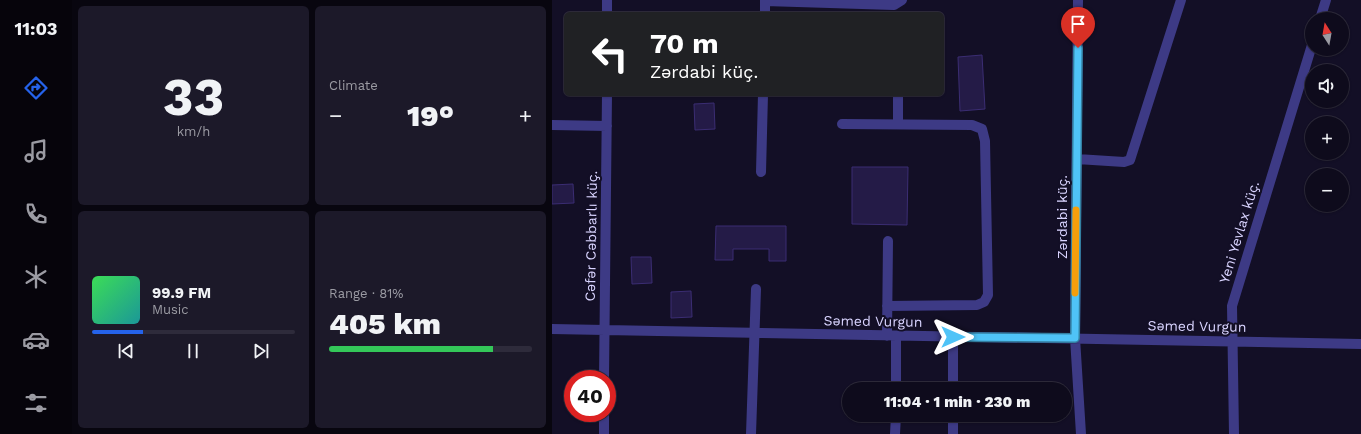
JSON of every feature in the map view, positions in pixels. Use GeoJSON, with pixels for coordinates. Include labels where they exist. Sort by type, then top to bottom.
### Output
{"type":"FeatureCollection","features":[{"type":"Feature","properties":{"kind":"street"},"geometry":{"type":"LineString","coordinates":[[607,0],[607,12]]}},
{"type":"Feature","properties":{"kind":"street"},"geometry":{"type":"LineString","coordinates":[[765,12],[765,0],[894,5],[902,0]]}},
{"type":"Feature","properties":{"kind":"street","name":"Zərdabi küç."},"geometry":{"type":"LineString","coordinates":[[1078,0],[1075,338],[1080,434]]}},
{"type":"Feature","properties":{"kind":"street"},"geometry":{"type":"LineString","coordinates":[[1077,159],[1124,162],[1130,160],[1181,0]]}},
{"type":"Feature","properties":{"kind":"street"},"geometry":{"type":"LineString","coordinates":[[1322,12],[1326,0]]}},
{"type":"Feature","properties":{"kind":"street","name":"Yeni Yevlax küç."},"geometry":{"type":"LineString","coordinates":[[1234,434],[1232,306],[1308,56]]}},
{"type":"Feature","properties":{"kind":"street","name":"Cəfər Cəbbarlı küç."},"geometry":{"type":"LineString","coordinates":[[604,370],[607,96]]}},
{"type":"Feature","properties":{"kind":"street"},"geometry":{"type":"LineString","coordinates":[[761,172],[763,96]]}},
{"type":"Feature","properties":{"kind":"street"},"geometry":{"type":"LineString","coordinates":[[898,96],[898,124]]}},
{"type":"Feature","properties":{"kind":"street"},"geometry":{"type":"LineString","coordinates":[[842,124],[972,125],[982,129],[985,141],[988,295],[984,302],[977,305],[887,306]]}},
{"type":"Feature","properties":{"kind":"street"},"geometry":{"type":"LineString","coordinates":[[552,125],[607,126]]}},
{"type":"Feature","properties":{"kind":"street"},"geometry":{"type":"LineString","coordinates":[[888,241],[887,306],[895,382]]}},
{"type":"Feature","properties":{"kind":"street"},"geometry":{"type":"LineString","coordinates":[[751,434],[756,289]]}},
{"type":"Feature","properties":{"kind":"street","name":"Səmed Vurgun"},"geometry":{"type":"LineString","coordinates":[[552,329],[891,336],[1232,340],[1361,344]]}},
{"type":"Feature","properties":{"kind":"street"},"geometry":{"type":"LineString","coordinates":[[953,337],[953,382]]}},
{"type":"Feature","properties":{"kind":"street"},"geometry":{"type":"LineString","coordinates":[[604,422],[604,434]]}},
{"type":"Feature","properties":{"kind":"street"},"geometry":{"type":"LineString","coordinates":[[896,422],[896,434]]}},
{"type":"Feature","properties":{"kind":"street"},"geometry":{"type":"LineString","coordinates":[[953,422],[953,434]]}},
{"type":"Feature","properties":{"kind":"building"},"geometry":{"type":"Polygon","coordinates":[[[982,55],[985,109],[960,111],[958,57],[982,55]]]}},
{"type":"Feature","properties":{"kind":"building"},"geometry":{"type":"Polygon","coordinates":[[[714,103],[715,129],[695,130],[694,104],[714,103]]]}},
{"type":"Feature","properties":{"kind":"building"},"geometry":{"type":"Polygon","coordinates":[[[852,167],[908,167],[907,225],[852,224],[852,167]]]}},
{"type":"Feature","properties":{"kind":"building"},"geometry":{"type":"Polygon","coordinates":[[[573,184],[574,203],[552,204],[552,185],[573,184]]]}},
{"type":"Feature","properties":{"kind":"building"},"geometry":{"type":"Polygon","coordinates":[[[716,226],[786,226],[786,261],[769,261],[769,249],[733,249],[733,260],[715,260],[716,226]]]}},
{"type":"Feature","properties":{"kind":"building"},"geometry":{"type":"Polygon","coordinates":[[[631,257],[651,257],[652,283],[632,284],[631,257]]]}},
{"type":"Feature","properties":{"kind":"building"},"geometry":{"type":"Polygon","coordinates":[[[691,291],[692,317],[671,318],[671,292],[691,291]]]}},
{"type":"Feature","properties":{"kind":"slow traffic"},"geometry":{"type":"LineString","coordinates":[[1075,293],[1076,210]]}},
{"type":"Feature","properties":{"kind":"route"},"geometry":{"type":"LineString","coordinates":[[953,337],[1075,338],[1078,48]]}}]}
